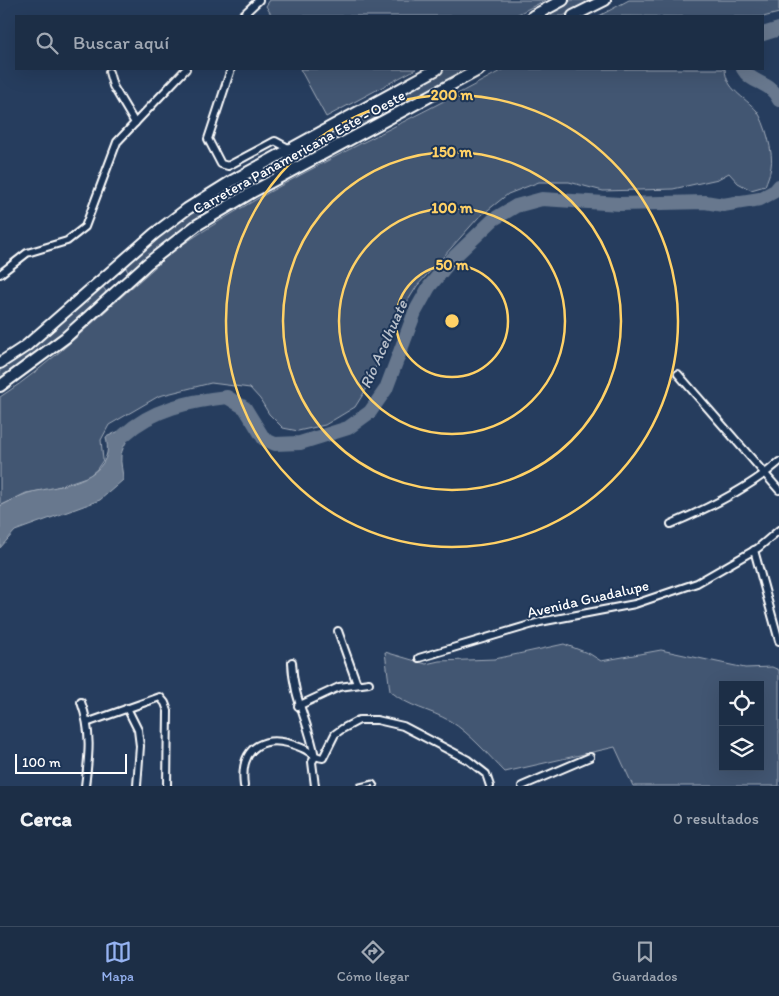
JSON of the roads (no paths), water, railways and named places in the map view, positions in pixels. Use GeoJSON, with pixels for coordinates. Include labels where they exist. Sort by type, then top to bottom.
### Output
{"type":"FeatureCollection","features":[{"type":"Feature","properties":{"kind":"highway"},"geometry":{"type":"LineString","coordinates":[[535,15],[564,0]]}},
{"type":"Feature","properties":{"kind":"highway"},"geometry":{"type":"LineString","coordinates":[[575,15],[605,0]]}},
{"type":"Feature","properties":{"kind":"highway","name":"Carretera Panamericana Este - Oeste"},"geometry":{"type":"LineString","coordinates":[[0,363],[26,346],[119,264],[187,209],[290,149],[435,70]]}},
{"type":"Feature","properties":{"kind":"highway","name":"Carretera Panamericana Este - Oeste"},"geometry":{"type":"LineString","coordinates":[[0,386],[48,352],[171,244],[223,209],[478,70]]}},
{"type":"Feature","properties":{"kind":"highway"},"geometry":{"type":"LineString","coordinates":[[119,264],[123,275],[133,277]]}},
{"type":"Feature","properties":{"kind":"highway"},"geometry":{"type":"LineString","coordinates":[[97,284],[103,282],[109,286],[111,293],[109,298]]}},
{"type":"Feature","properties":{"kind":"street"},"geometry":{"type":"LineString","coordinates":[[243,15],[259,0]]}},
{"type":"Feature","properties":{"kind":"street"},"geometry":{"type":"LineString","coordinates":[[0,274],[27,253],[67,241],[84,227],[117,142],[185,70]]}},
{"type":"Feature","properties":{"kind":"street"},"geometry":{"type":"LineString","coordinates":[[179,76],[191,70]]}},
{"type":"Feature","properties":{"kind":"street"},"geometry":{"type":"LineString","coordinates":[[231,70],[208,140],[221,164],[228,166],[275,141],[290,149]]}},
{"type":"Feature","properties":{"kind":"street"},"geometry":{"type":"LineString","coordinates":[[109,72],[113,86],[135,123]]}},
{"type":"Feature","properties":{"kind":"street"},"geometry":{"type":"LineString","coordinates":[[678,374],[779,490]]}},
{"type":"Feature","properties":{"kind":"street"},"geometry":{"type":"LineString","coordinates":[[672,524],[705,510],[766,474],[779,462]]}},
{"type":"Feature","properties":{"kind":"street","name":"Avenida Guadalupe"},"geometry":{"type":"LineString","coordinates":[[419,658],[540,622],[636,604],[697,582],[754,550],[779,530]]}},
{"type":"Feature","properties":{"kind":"street"},"geometry":{"type":"LineString","coordinates":[[754,550],[779,641]]}},
{"type":"Feature","properties":{"kind":"street"},"geometry":{"type":"LineString","coordinates":[[338,630],[357,684]]}},
{"type":"Feature","properties":{"kind":"street"},"geometry":{"type":"LineString","coordinates":[[292,662],[292,682],[298,706],[311,737],[315,757],[312,762],[315,786]]}},
{"type":"Feature","properties":{"kind":"street"},"geometry":{"type":"LineString","coordinates":[[298,706],[338,687],[369,682]]}},
{"type":"Feature","properties":{"kind":"street"},"geometry":{"type":"LineString","coordinates":[[89,722],[160,697],[168,710],[168,786]]}},
{"type":"Feature","properties":{"kind":"street"},"geometry":{"type":"LineString","coordinates":[[81,702],[89,722],[89,758],[85,786]]}},
{"type":"Feature","properties":{"kind":"street"},"geometry":{"type":"LineString","coordinates":[[127,708],[138,730],[140,746],[137,786]]}},
{"type":"Feature","properties":{"kind":"street"},"geometry":{"type":"LineString","coordinates":[[244,786],[244,761],[250,750],[260,744],[286,742],[304,748],[315,757],[323,758],[336,734],[359,720],[377,720],[403,726],[468,760],[486,774],[490,786]]}},
{"type":"Feature","properties":{"kind":"street"},"geometry":{"type":"LineString","coordinates":[[522,786],[590,757]]}},
{"type":"Feature","properties":{"kind":"lane"},"geometry":{"type":"LineString","coordinates":[[360,786],[373,783],[375,786]]}},
{"type":"Feature","properties":{"kind":"waterway","name":"Río Acelhuate"},"geometry":{"type":"LineString","coordinates":[[764,34],[779,29]]}},
{"type":"Feature","properties":{"kind":"waterway","name":"Río Acelhuate"},"geometry":{"type":"LineString","coordinates":[[744,70],[751,78],[771,89],[779,100]]}},
{"type":"Feature","properties":{"kind":"waterway","name":"Río Acelhuate"},"geometry":{"type":"LineString","coordinates":[[124,435],[147,419],[172,408],[199,401],[227,397],[245,408],[264,439],[275,444],[300,443],[348,428],[370,412],[386,389],[415,312],[429,287],[452,259],[494,219],[516,206],[542,199],[620,204],[705,202],[723,205],[760,199],[775,191],[779,186]]}}]}
